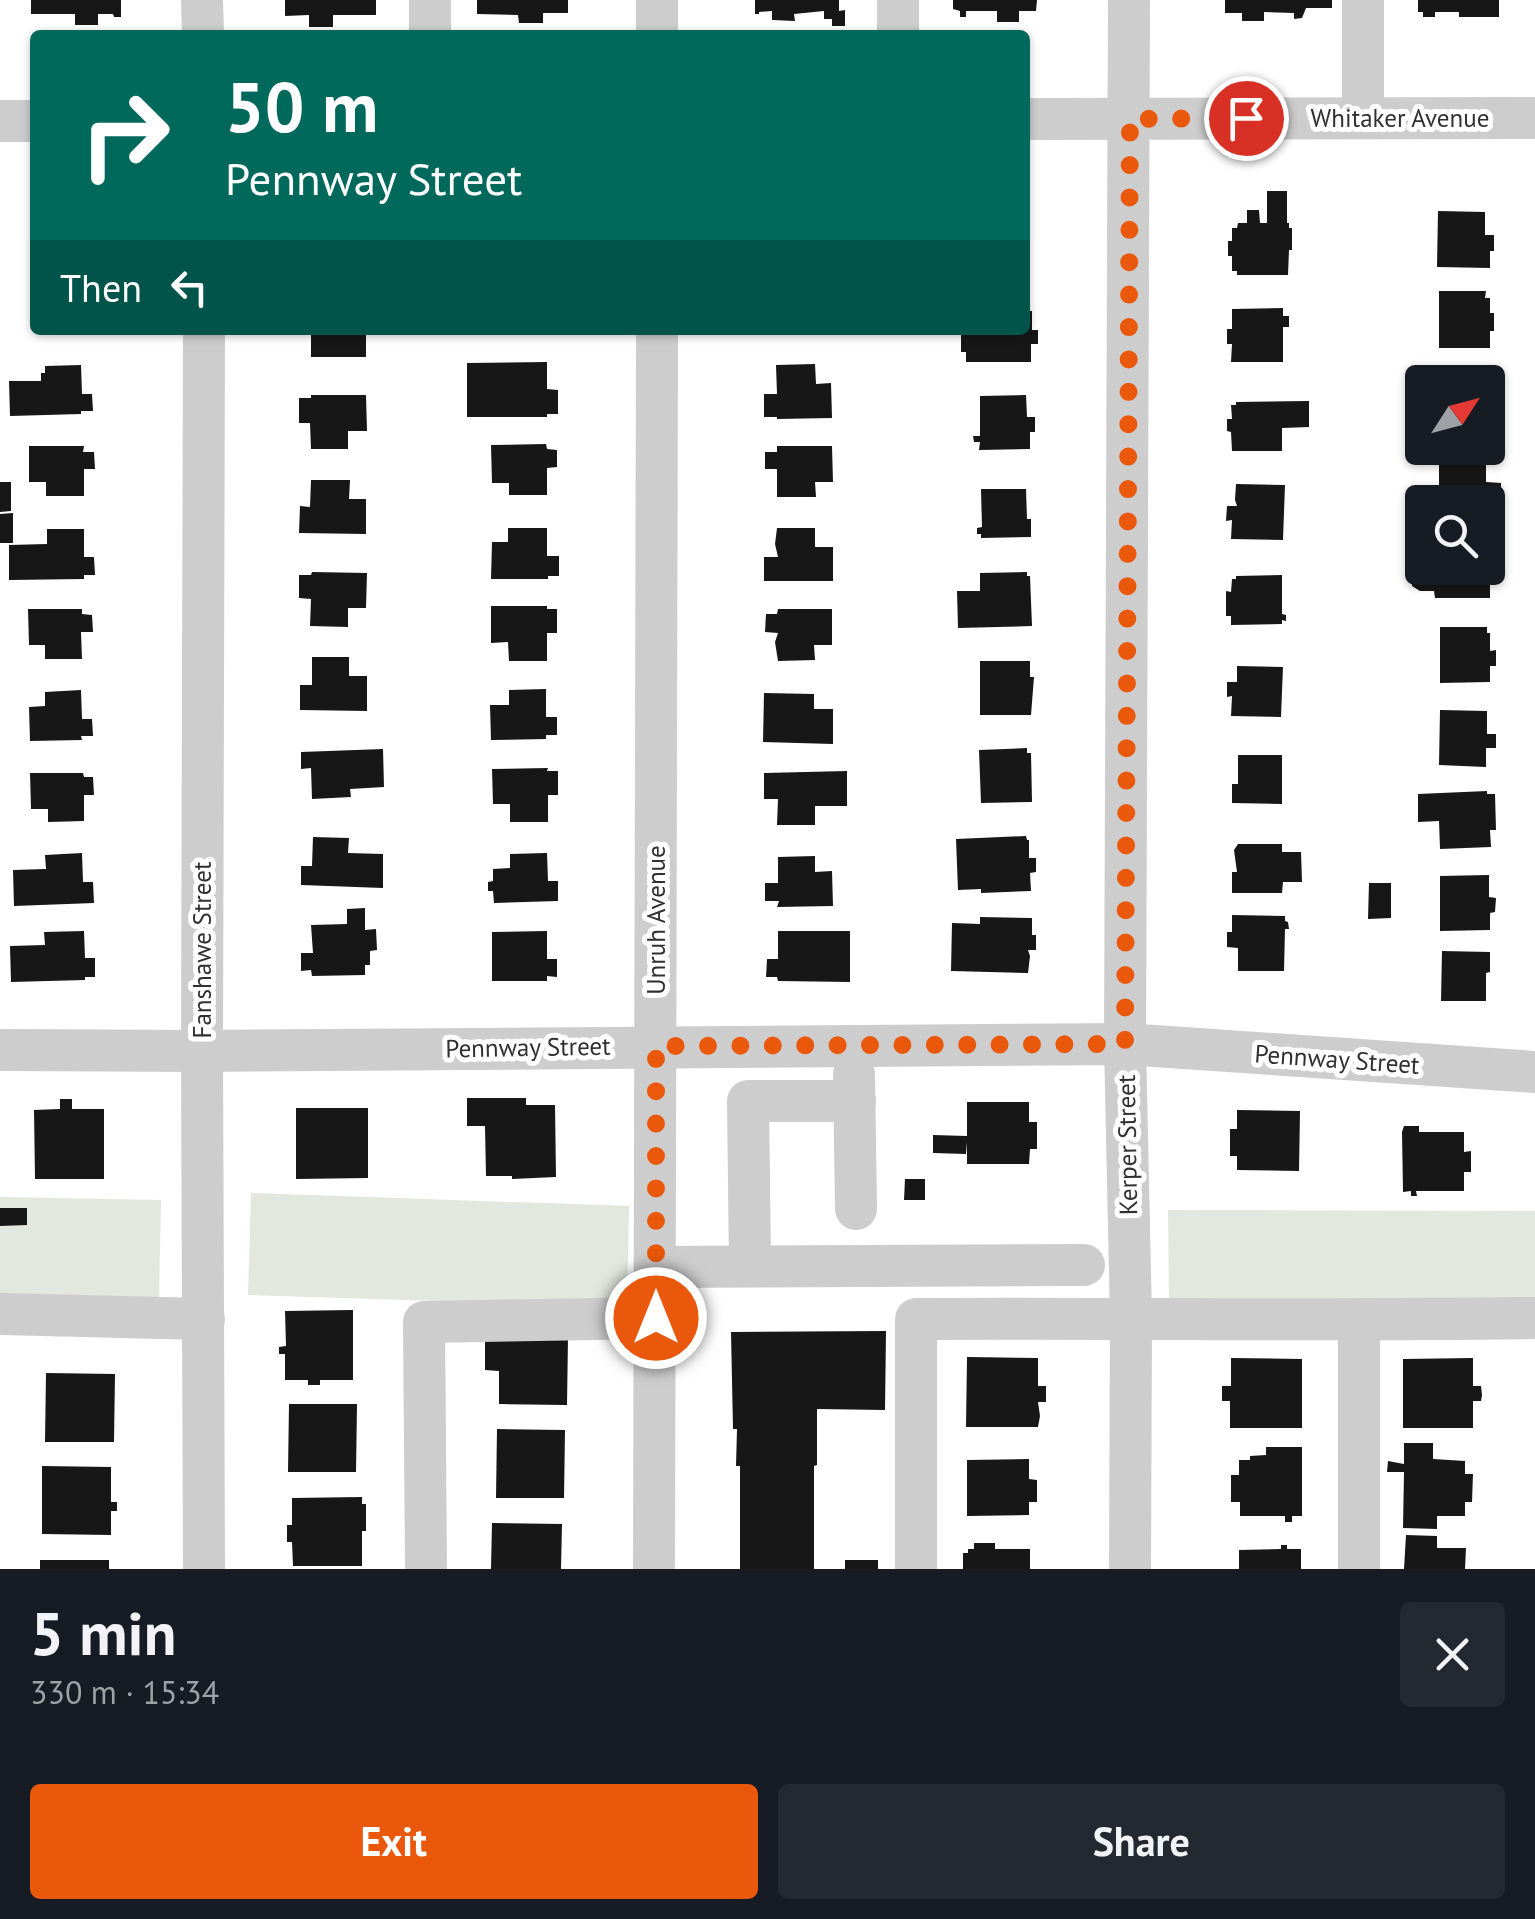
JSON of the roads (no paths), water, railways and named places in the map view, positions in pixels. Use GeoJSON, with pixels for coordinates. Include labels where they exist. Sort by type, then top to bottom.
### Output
{"type":"FeatureCollection","features":[{"type":"Feature","properties":{"kind":"street"},"geometry":{"type":"LineString","coordinates":[[202,0],[203,30]]}},
{"type":"Feature","properties":{"kind":"street"},"geometry":{"type":"LineString","coordinates":[[430,0],[430,30]]}},
{"type":"Feature","properties":{"kind":"street"},"geometry":{"type":"LineString","coordinates":[[657,0],[657,30]]}},
{"type":"Feature","properties":{"kind":"street"},"geometry":{"type":"LineString","coordinates":[[898,0],[898,30]]}},
{"type":"Feature","properties":{"kind":"street","name":"Kerper Street"},"geometry":{"type":"LineString","coordinates":[[1128,0],[1125,1044],[1131,1318],[1130,1569]]}},
{"type":"Feature","properties":{"kind":"street"},"geometry":{"type":"LineString","coordinates":[[1363,0],[1363,118]]}},
{"type":"Feature","properties":{"kind":"street","name":"Whitaker Avenue"},"geometry":{"type":"LineString","coordinates":[[1030,119],[1535,118]]}},
{"type":"Feature","properties":{"kind":"street"},"geometry":{"type":"LineString","coordinates":[[0,121],[30,120]]}},
{"type":"Feature","properties":{"kind":"street","name":"Fanshawe Street"},"geometry":{"type":"LineString","coordinates":[[204,335],[204,1569]]}},
{"type":"Feature","properties":{"kind":"street","name":"Unruh Avenue"},"geometry":{"type":"LineString","coordinates":[[654,1569],[657,335]]}},
{"type":"Feature","properties":{"kind":"street","name":"Pennway Street"},"geometry":{"type":"LineString","coordinates":[[0,1050],[1125,1044],[1535,1072]]}},
{"type":"Feature","properties":{"kind":"street"},"geometry":{"type":"LineString","coordinates":[[853,1047],[856,1208]]}},
{"type":"Feature","properties":{"kind":"street"},"geometry":{"type":"LineString","coordinates":[[750,1266],[748,1101],[855,1100]]}},
{"type":"Feature","properties":{"kind":"street"},"geometry":{"type":"LineString","coordinates":[[656,1267],[1084,1265]]}},
{"type":"Feature","properties":{"kind":"street"},"geometry":{"type":"LineString","coordinates":[[916,1266],[916,1569]]}},
{"type":"Feature","properties":{"kind":"street"},"geometry":{"type":"LineString","coordinates":[[0,1314],[204,1319]]}},
{"type":"Feature","properties":{"kind":"street"},"geometry":{"type":"LineString","coordinates":[[426,1569],[424,1322],[656,1318]]}},
{"type":"Feature","properties":{"kind":"street"},"geometry":{"type":"LineString","coordinates":[[916,1319],[1535,1318]]}},
{"type":"Feature","properties":{"kind":"street"},"geometry":{"type":"LineString","coordinates":[[1359,1320],[1359,1569]]}}]}
